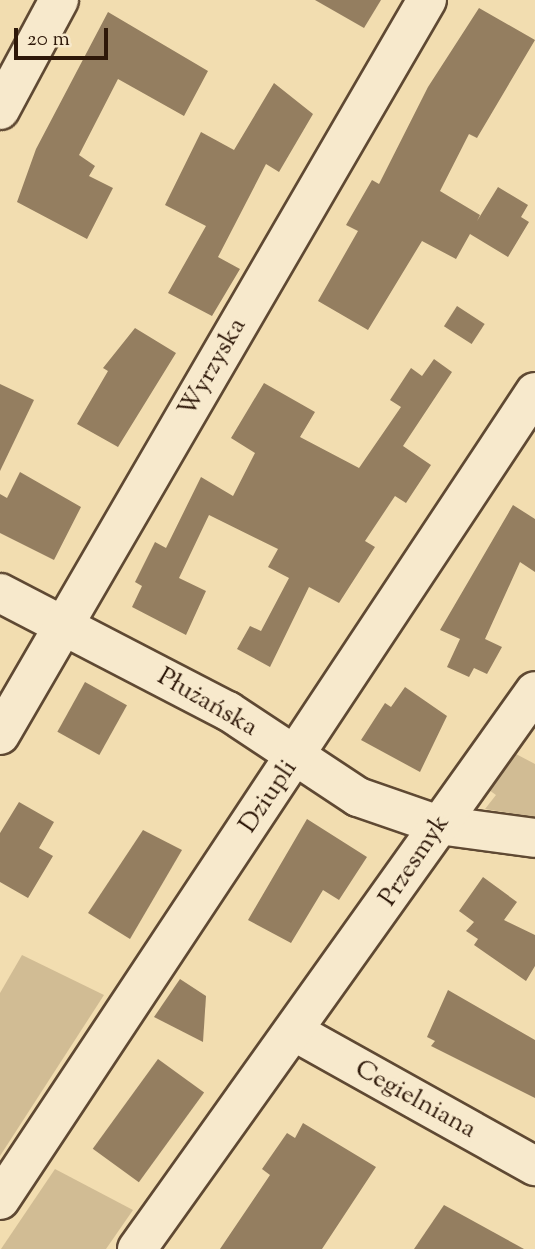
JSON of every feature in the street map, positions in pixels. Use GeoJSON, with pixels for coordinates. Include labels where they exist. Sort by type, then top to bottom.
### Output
{"type":"FeatureCollection","features":[{"type":"Feature","properties":{"kind":"street"},"geometry":{"type":"LineString","coordinates":[[0,110],[59,0]]}},
{"type":"Feature","properties":{"kind":"street","name":"Wyrzyska"},"geometry":{"type":"LineString","coordinates":[[0,735],[427,0]]}},
{"type":"Feature","properties":{"kind":"street","name":"Dziupli"},"geometry":{"type":"LineString","coordinates":[[0,1200],[535,392]]}},
{"type":"Feature","properties":{"kind":"street","name":"Płużańska"},"geometry":{"type":"LineString","coordinates":[[0,593],[228,711],[295,758],[358,797],[439,825],[535,838]]}},
{"type":"Feature","properties":{"kind":"street","name":"Przesmyk"},"geometry":{"type":"LineString","coordinates":[[137,1249],[295,1032],[535,691]]}},
{"type":"Feature","properties":{"kind":"street","name":"Cegielniana"},"geometry":{"type":"LineString","coordinates":[[295,1032],[535,1166]]}},
{"type":"Feature","properties":{"kind":"shaded area"},"geometry":{"type":"Polygon","coordinates":[[[516,754],[535,764],[535,817],[485,809],[496,795],[489,790],[516,754]]]}},
{"type":"Feature","properties":{"kind":"shaded area"},"geometry":{"type":"Polygon","coordinates":[[[22,955],[104,995],[0,1156],[0,993],[22,955]]]}},
{"type":"Feature","properties":{"kind":"shaded area"},"geometry":{"type":"Polygon","coordinates":[[[55,1169],[133,1210],[106,1249],[1,1249],[55,1169]]]}},
{"type":"Feature","properties":{"kind":"building"},"geometry":{"type":"Polygon","coordinates":[[[315,0],[381,0],[364,28],[315,0]]]}},
{"type":"Feature","properties":{"kind":"building"},"geometry":{"type":"Polygon","coordinates":[[[479,8],[535,40],[477,138],[469,134],[440,191],[480,215],[477,221],[498,187],[528,205],[521,217],[529,222],[508,257],[470,234],[456,259],[422,241],[368,330],[318,301],[358,231],[346,225],[372,180],[379,184],[428,87],[479,8]]]}},
{"type":"Feature","properties":{"kind":"building"},"geometry":{"type":"Polygon","coordinates":[[[108,12],[208,71],[184,116],[118,79],[79,155],[95,166],[89,176],[113,188],[87,239],[17,202],[36,149],[108,12]]]}},
{"type":"Feature","properties":{"kind":"building"},"geometry":{"type":"Polygon","coordinates":[[[274,83],[313,114],[279,172],[266,164],[218,257],[240,269],[212,316],[168,293],[206,226],[165,205],[201,132],[234,150],[274,83]]]}},
{"type":"Feature","properties":{"kind":"building"},"geometry":{"type":"Polygon","coordinates":[[[457,306],[485,324],[472,344],[444,326],[457,306]]]}},
{"type":"Feature","properties":{"kind":"building"},"geometry":{"type":"Polygon","coordinates":[[[135,328],[176,353],[118,447],[77,424],[108,371],[103,368],[135,328]]]}},
{"type":"Feature","properties":{"kind":"building"},"geometry":{"type":"Polygon","coordinates":[[[434,359],[452,372],[403,446],[431,465],[406,503],[395,496],[365,541],[375,547],[339,603],[309,587],[270,667],[237,649],[250,626],[261,631],[289,578],[268,567],[278,549],[209,515],[179,578],[206,591],[186,635],[132,607],[142,586],[135,582],[155,542],[166,548],[201,477],[233,496],[255,453],[231,438],[264,383],[315,412],[300,437],[359,468],[401,407],[390,400],[411,368],[422,376],[434,359]]]}},
{"type":"Feature","properties":{"kind":"building"},"geometry":{"type":"Polygon","coordinates":[[[0,384],[34,400],[0,471],[0,384]]]}},
{"type":"Feature","properties":{"kind":"building"},"geometry":{"type":"Polygon","coordinates":[[[20,472],[81,507],[54,560],[0,533],[0,494],[7,498],[20,472]]]}},
{"type":"Feature","properties":{"kind":"building"},"geometry":{"type":"Polygon","coordinates":[[[513,505],[535,519],[535,572],[520,562],[485,639],[502,647],[487,674],[474,668],[469,677],[447,667],[460,639],[440,630],[513,505]]]}},
{"type":"Feature","properties":{"kind":"building"},"geometry":{"type":"Polygon","coordinates":[[[85,682],[127,705],[99,755],[57,732],[85,682]]]}},
{"type":"Feature","properties":{"kind":"building"},"geometry":{"type":"Polygon","coordinates":[[[405,687],[447,716],[420,772],[361,740],[385,703],[391,707],[405,687]]]}},
{"type":"Feature","properties":{"kind":"building"},"geometry":{"type":"Polygon","coordinates":[[[19,802],[54,822],[39,848],[53,856],[28,898],[0,882],[0,833],[19,802]]]}},
{"type":"Feature","properties":{"kind":"building"},"geometry":{"type":"Polygon","coordinates":[[[307,819],[367,857],[339,900],[323,890],[291,943],[248,920],[307,819]]]}},
{"type":"Feature","properties":{"kind":"building"},"geometry":{"type":"Polygon","coordinates":[[[143,830],[182,850],[130,939],[88,913],[143,830]]]}},
{"type":"Feature","properties":{"kind":"building"},"geometry":{"type":"Polygon","coordinates":[[[483,877],[517,902],[504,920],[535,935],[535,966],[526,981],[474,945],[478,939],[466,931],[474,922],[459,911],[483,877]]]}},
{"type":"Feature","properties":{"kind":"building"},"geometry":{"type":"Polygon","coordinates":[[[180,979],[206,996],[203,1042],[154,1017],[180,979]]]}},
{"type":"Feature","properties":{"kind":"building"},"geometry":{"type":"Polygon","coordinates":[[[448,990],[535,1040],[535,1098],[431,1046],[435,1041],[427,1037],[448,990]]]}},
{"type":"Feature","properties":{"kind":"building"},"geometry":{"type":"Polygon","coordinates":[[[158,1059],[204,1093],[139,1182],[93,1149],[158,1059]]]}},
{"type":"Feature","properties":{"kind":"building"},"geometry":{"type":"Polygon","coordinates":[[[303,1123],[376,1167],[322,1249],[220,1249],[270,1175],[262,1169],[287,1133],[295,1138],[303,1123]]]}},
{"type":"Feature","properties":{"kind":"building"},"geometry":{"type":"Polygon","coordinates":[[[444,1205],[524,1249],[414,1249],[444,1205]]]}}]}
